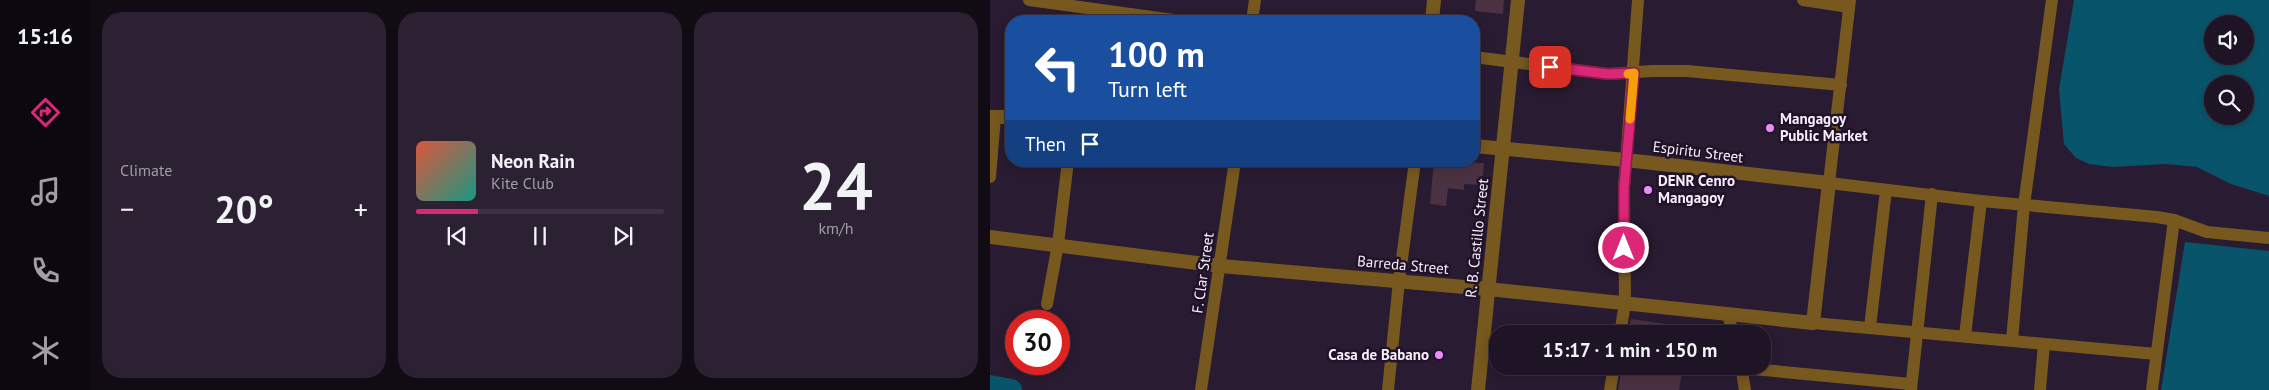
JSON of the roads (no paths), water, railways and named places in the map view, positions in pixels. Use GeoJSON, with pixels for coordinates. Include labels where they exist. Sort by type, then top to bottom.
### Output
{"type":"FeatureCollection","features":[{"type":"Feature","properties":{"kind":"street"},"geometry":{"type":"LineString","coordinates":[[1029,0],[1138,15]]}},
{"type":"Feature","properties":{"kind":"street"},"geometry":{"type":"LineString","coordinates":[[1253,15],[1255,0]]}},
{"type":"Feature","properties":{"kind":"street"},"geometry":{"type":"LineString","coordinates":[[1433,15],[1434,0]]}},
{"type":"Feature","properties":{"kind":"street","name":"R. B. Castillo Street"},"geometry":{"type":"LineString","coordinates":[[1478,390],[1518,0]]}},
{"type":"Feature","properties":{"kind":"street"},"geometry":{"type":"LineString","coordinates":[[1622,325],[1625,304],[1624,195],[1638,0]]}},
{"type":"Feature","properties":{"kind":"street"},"geometry":{"type":"LineString","coordinates":[[1803,0],[1850,4],[1813,323],[2156,354]]}},
{"type":"Feature","properties":{"kind":"street"},"geometry":{"type":"LineString","coordinates":[[2012,340],[2024,205],[2052,0]]}},
{"type":"Feature","properties":{"kind":"street"},"geometry":{"type":"LineString","coordinates":[[1480,58],[1608,74],[1686,71],[1841,85]]}},
{"type":"Feature","properties":{"kind":"street"},"geometry":{"type":"LineString","coordinates":[[990,177],[992,117],[1005,117]]}},
{"type":"Feature","properties":{"kind":"street","name":"Espiritu Street"},"geometry":{"type":"LineString","coordinates":[[1480,147],[1626,160],[1829,183]]}},
{"type":"Feature","properties":{"kind":"street"},"geometry":{"type":"LineString","coordinates":[[1047,304],[1058,244],[1067,167]]}},
{"type":"Feature","properties":{"kind":"street","name":"F. Clar Street"},"geometry":{"type":"LineString","coordinates":[[1201,390],[1221,266],[1234,167]]}},
{"type":"Feature","properties":{"kind":"street"},"geometry":{"type":"LineString","coordinates":[[1388,390],[1399,280],[1414,167]]}},
{"type":"Feature","properties":{"kind":"street"},"geometry":{"type":"LineString","coordinates":[[1829,183],[1981,201],[2174,220],[2206,232],[2269,238]]}},
{"type":"Feature","properties":{"kind":"street"},"geometry":{"type":"LineString","coordinates":[[1870,327],[1886,190]]}},
{"type":"Feature","properties":{"kind":"street"},"geometry":{"type":"LineString","coordinates":[[1771,370],[1911,387],[1932,194]]}},
{"type":"Feature","properties":{"kind":"street"},"geometry":{"type":"LineString","coordinates":[[1966,336],[1981,201]]}},
{"type":"Feature","properties":{"kind":"street"},"geometry":{"type":"LineString","coordinates":[[2152,390],[2174,220]]}},
{"type":"Feature","properties":{"kind":"street","name":"Barreda Street"},"geometry":{"type":"LineString","coordinates":[[990,237],[1058,244],[1221,266],[1488,288],[1813,323]]}},
{"type":"Feature","properties":{"kind":"street"},"geometry":{"type":"LineString","coordinates":[[1728,314],[1731,325]]}},
{"type":"Feature","properties":{"kind":"street"},"geometry":{"type":"LineString","coordinates":[[2040,390],[2044,344]]}},
{"type":"Feature","properties":{"kind":"street"},"geometry":{"type":"LineString","coordinates":[[1610,390],[1612,375]]}},
{"type":"Feature","properties":{"kind":"street"},"geometry":{"type":"LineString","coordinates":[[1743,375],[1745,390]]}},
{"type":"Feature","properties":{"kind":"water"},"geometry":{"type":"Polygon","coordinates":[[[2074,0],[2269,0],[2269,196],[2231,184],[2197,167],[2166,164],[2112,167],[2089,164],[2076,158],[2064,144],[2059,89],[2074,0]]]}},
{"type":"Feature","properties":{"kind":"water"},"geometry":{"type":"Polygon","coordinates":[[[2185,242],[2269,251],[2269,390],[2161,390],[2185,242]]]}},
{"type":"Feature","properties":{"kind":"waterway"},"geometry":{"type":"LineString","coordinates":[[990,386],[1011,390]]}},
{"type":"Feature","properties":{"kind":"place","name":"Mangagoy Public Market"},"geometry":{"type":"Point","coordinates":[1770,128]}},
{"type":"Feature","properties":{"kind":"place","name":"DENR Cenro Mangagoy"},"geometry":{"type":"Point","coordinates":[1648,190]}},
{"type":"Feature","properties":{"kind":"place","name":"Casa de Babano"},"geometry":{"type":"Point","coordinates":[1439,355]}}]}
